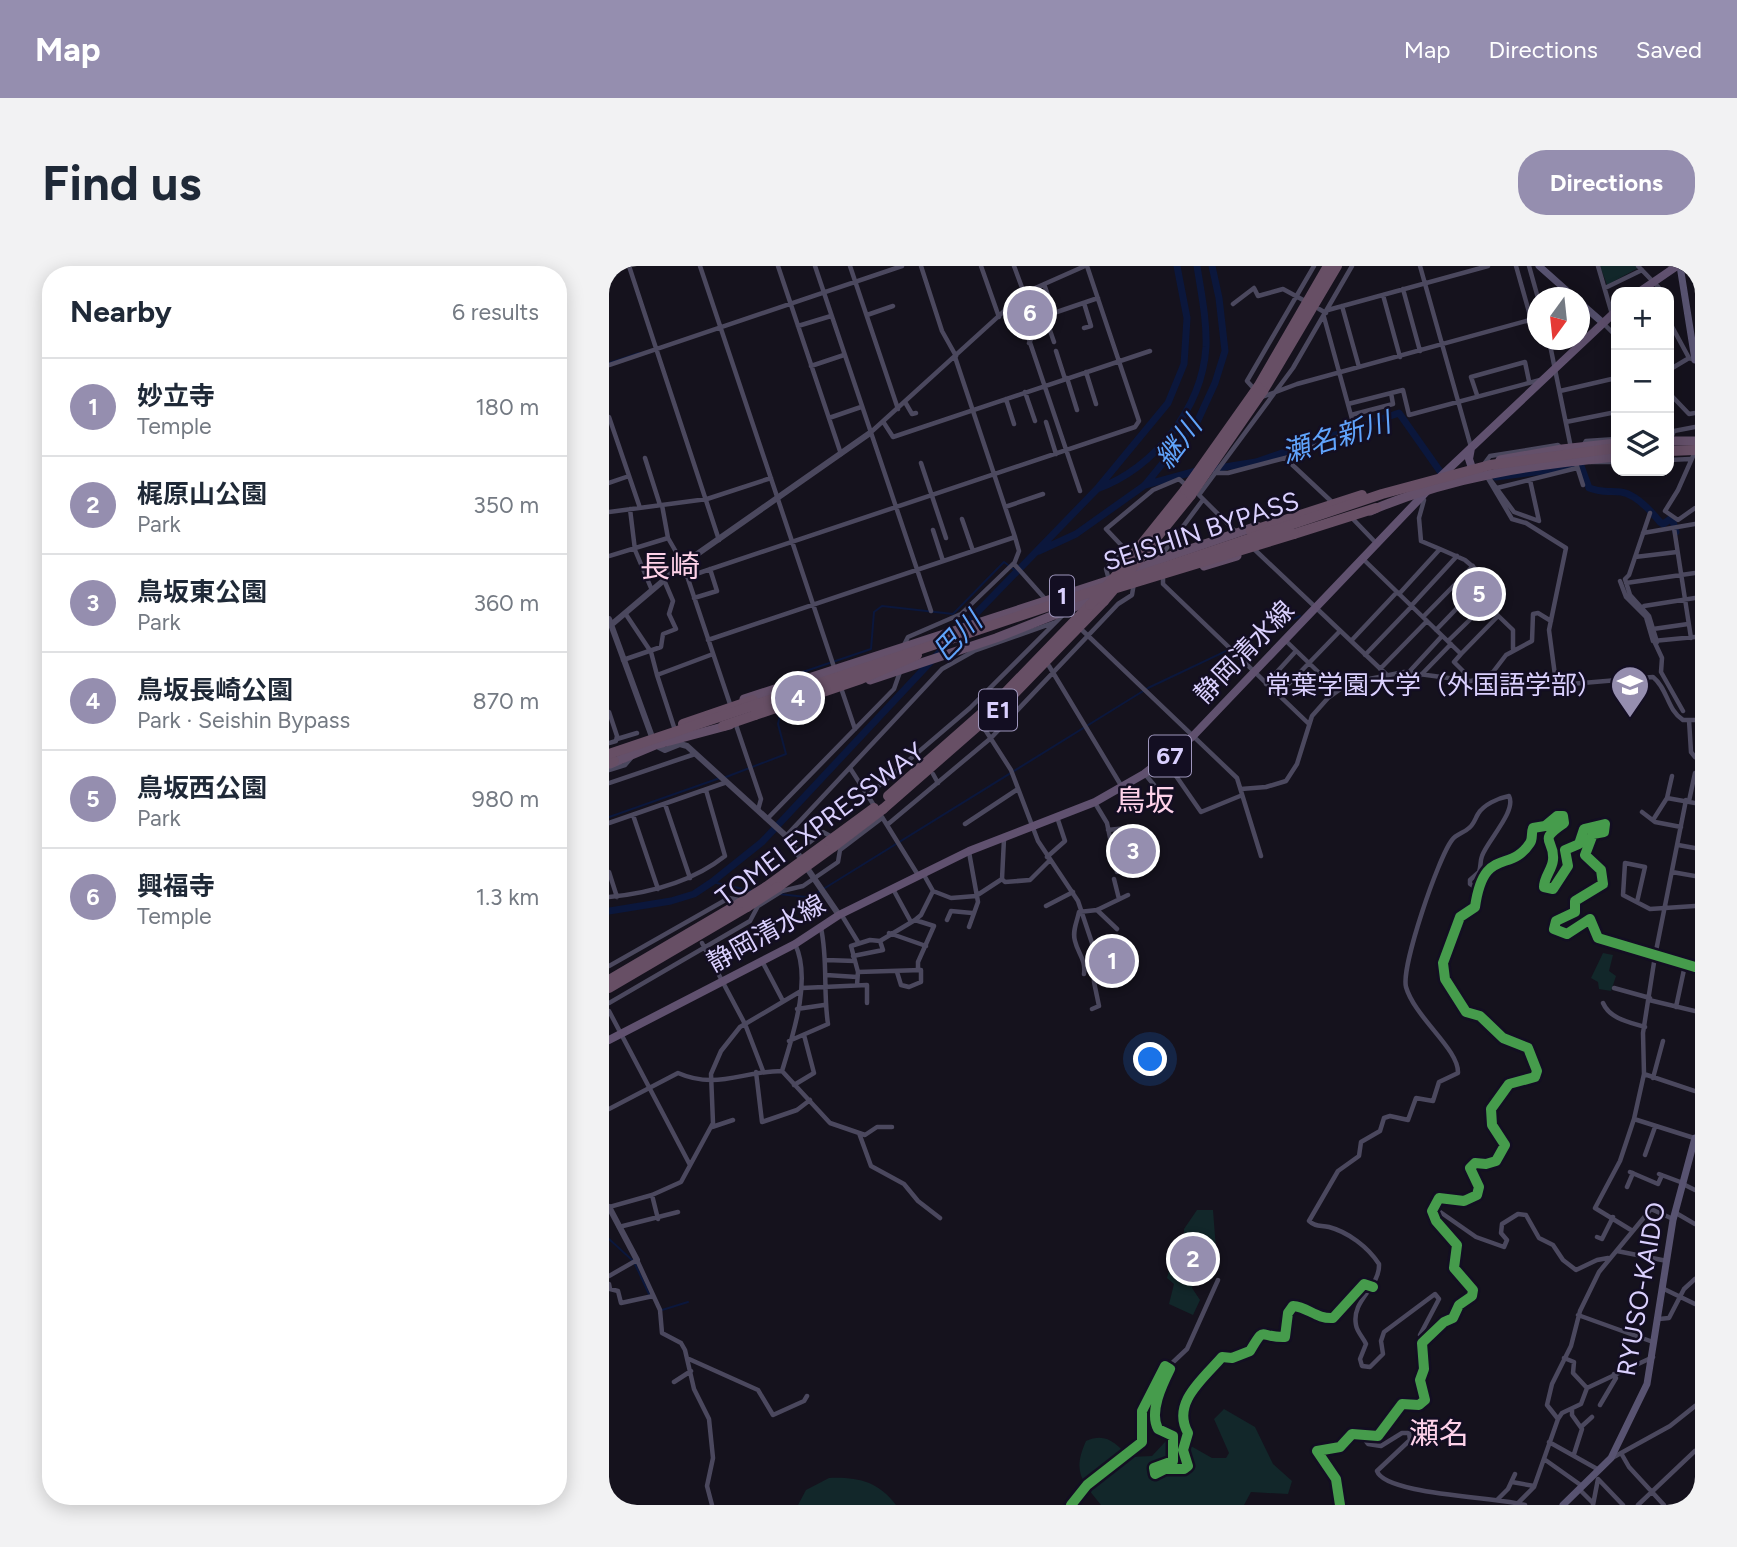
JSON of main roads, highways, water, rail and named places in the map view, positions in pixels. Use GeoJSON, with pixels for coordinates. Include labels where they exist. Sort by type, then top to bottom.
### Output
{"type":"FeatureCollection","features":[{"type":"Feature","properties":{"kind":"highway","name":"TOMEI EXPRESSWAY"},"geometry":{"type":"LineString","coordinates":[[1261,389],[1328,266]]}},
{"type":"Feature","properties":{"kind":"highway","name":"TOMEI EXPRESSWAY"},"geometry":{"type":"LineString","coordinates":[[609,980],[780,889],[882,810],[1001,707],[1106,590],[1133,570],[1191,493],[1261,389],[1337,266]]}},
{"type":"Feature","properties":{"kind":"highway"},"geometry":{"type":"LineString","coordinates":[[1674,441],[1694,450]]}},
{"type":"Feature","properties":{"kind":"highway","name":"1"},"geometry":{"type":"LineString","coordinates":[[1431,486],[1567,448],[1611,444]]}},
{"type":"Feature","properties":{"kind":"highway","name":"SEISHIN BYPASS"},"geometry":{"type":"LineString","coordinates":[[1106,590],[1425,481],[1528,458],[1611,444]]}},
{"type":"Feature","properties":{"kind":"highway"},"geometry":{"type":"LineString","coordinates":[[1674,452],[1694,450]]}},
{"type":"Feature","properties":{"kind":"highway","name":"SEISHIN BYPASS"},"geometry":{"type":"LineString","coordinates":[[610,760],[921,650],[1444,482],[1533,463],[1611,457]]}},
{"type":"Feature","properties":{"kind":"highway","name":"1"},"geometry":{"type":"LineString","coordinates":[[1106,590],[1133,570],[1158,560],[1332,502],[1472,468],[1485,471],[1576,464],[1611,458]]}},
{"type":"Feature","properties":{"kind":"highway"},"geometry":{"type":"LineString","coordinates":[[723,726],[736,725],[966,648],[1134,586],[1255,551],[1352,518],[1431,486]]}},
{"type":"Feature","properties":{"kind":"highway","name":"TOMEI EXPRESSWAY"},"geometry":{"type":"LineString","coordinates":[[882,810],[1090,605],[1191,493]]}},
{"type":"Feature","properties":{"kind":"highway","name":"1"},"geometry":{"type":"LineString","coordinates":[[610,760],[679,725],[730,704],[903,645],[1046,601],[1106,590],[1251,531],[1362,495]]}},
{"type":"Feature","properties":{"kind":"highway"},"geometry":{"type":"LineString","coordinates":[[1106,590],[1376,508]]}},
{"type":"Feature","properties":{"kind":"highway"},"geometry":{"type":"LineString","coordinates":[[679,725],[921,650]]}},
{"type":"Feature","properties":{"kind":"highway"},"geometry":{"type":"LineString","coordinates":[[610,760],[632,754],[652,741],[723,726],[861,679],[921,650]]}},
{"type":"Feature","properties":{"kind":"highway","name":"TOMEI EXPRESSWAY"},"geometry":{"type":"LineString","coordinates":[[609,988],[747,907],[766,887],[834,846]]}},
{"type":"Feature","properties":{"kind":"main road"},"geometry":{"type":"LineString","coordinates":[[1539,266],[1563,287]]}},
{"type":"Feature","properties":{"kind":"main road"},"geometry":{"type":"LineString","coordinates":[[1647,287],[1679,266],[1694,357]]}},
{"type":"Feature","properties":{"kind":"main road"},"geometry":{"type":"LineString","coordinates":[[1590,312],[1602,322]]}},
{"type":"Feature","properties":{"kind":"main road","name":"静岡清水線"},"geometry":{"type":"LineString","coordinates":[[609,1040],[795,944],[840,915],[1003,835],[1095,802],[1165,760],[1193,736],[1443,474],[1611,315]]}},
{"type":"Feature","properties":{"kind":"main road"},"geometry":{"type":"LineString","coordinates":[[1471,448],[1469,459],[1472,468]]}},
{"type":"Feature","properties":{"kind":"main road"},"geometry":{"type":"LineString","coordinates":[[1404,496],[1406,511]]}},
{"type":"Feature","properties":{"kind":"main road","name":"RYUSO-KAIDO"},"geometry":{"type":"LineString","coordinates":[[1563,1505],[1597,1475],[1611,1458],[1647,1384],[1656,1343],[1674,1216],[1695,1142]]}},
{"type":"Feature","properties":{"kind":"waterway","name":"巴川"},"geometry":{"type":"LineString","coordinates":[[962,628],[1097,489],[1168,403],[1184,364],[1186,334],[1187,318],[1177,266]]}},
{"type":"Feature","properties":{"kind":"waterway"},"geometry":{"type":"LineString","coordinates":[[1097,489],[1138,467],[1155,451],[1185,414],[1195,392],[1203,370],[1206,347],[1205,316],[1197,266]]}},
{"type":"Feature","properties":{"kind":"waterway","name":"継川"},"geometry":{"type":"LineString","coordinates":[[1039,551],[1076,534],[1145,485],[1198,420],[1215,383],[1225,351],[1212,266]]}},
{"type":"Feature","properties":{"kind":"waterway"},"geometry":{"type":"LineString","coordinates":[[609,363],[639,353]]}},
{"type":"Feature","properties":{"kind":"waterway","name":"瀬名新川"},"geometry":{"type":"LineString","coordinates":[[1212,469],[1256,462],[1399,413],[1444,477]]}},
{"type":"Feature","properties":{"kind":"waterway","name":"瀬名新川"},"geometry":{"type":"LineString","coordinates":[[1496,477],[1581,466],[1589,488],[1627,493],[1643,504],[1663,524],[1672,518],[1676,532]]}},
{"type":"Feature","properties":{"kind":"waterway","name":"瀬名新川"},"geometry":{"type":"LineString","coordinates":[[1145,485],[1200,470]]}},
{"type":"Feature","properties":{"kind":"waterway"},"geometry":{"type":"LineString","coordinates":[[782,684],[782,679],[871,649],[874,612],[882,606],[953,614],[1004,562],[1016,571]]}},
{"type":"Feature","properties":{"kind":"waterway"},"geometry":{"type":"LineString","coordinates":[[825,888],[1148,688],[1300,616]]}},
{"type":"Feature","properties":{"kind":"waterway","name":"巴川"},"geometry":{"type":"LineString","coordinates":[[609,911],[671,901],[694,894],[712,882],[762,842],[951,640]]}},
{"type":"Feature","properties":{"kind":"waterway"},"geometry":{"type":"LineString","coordinates":[[726,777],[786,754],[778,724],[781,711]]}},
{"type":"Feature","properties":{"kind":"waterway"},"geometry":{"type":"LineString","coordinates":[[609,817],[720,778]]}},
{"type":"Feature","properties":{"kind":"waterway"},"geometry":{"type":"LineString","coordinates":[[712,882],[752,891]]}},
{"type":"Feature","properties":{"kind":"waterway"},"geometry":{"type":"LineString","coordinates":[[779,894],[806,897],[821,891]]}},
{"type":"Feature","properties":{"kind":"waterway"},"geometry":{"type":"LineString","coordinates":[[609,1239],[632,1260]]}},
{"type":"Feature","properties":{"kind":"waterway"},"geometry":{"type":"LineString","coordinates":[[635,1264],[649,1294]]}},
{"type":"Feature","properties":{"kind":"waterway"},"geometry":{"type":"LineString","coordinates":[[662,1310],[688,1302]]}},
{"type":"Feature","properties":{"kind":"place","name":"興福寺"},"geometry":{"type":"Point","coordinates":[1030,313]}},
{"type":"Feature","properties":{"kind":"place","name":"鳥坂西公園"},"geometry":{"type":"Point","coordinates":[1479,594]}},
{"type":"Feature","properties":{"kind":"place","name":"鳥坂長崎公園"},"geometry":{"type":"Point","coordinates":[798,698]}},
{"type":"Feature","properties":{"kind":"place","name":"常葉学園大学（外国語学部）"},"geometry":{"type":"Point","coordinates":[1630,719]}},
{"type":"Feature","properties":{"kind":"place","name":"鳥坂東公園"},"geometry":{"type":"Point","coordinates":[1133,851]}},
{"type":"Feature","properties":{"kind":"place","name":"妙立寺"},"geometry":{"type":"Point","coordinates":[1112,961]}},
{"type":"Feature","properties":{"kind":"place","name":"梶原山公園"},"geometry":{"type":"Point","coordinates":[1193,1259]}},
{"type":"Feature","properties":{"kind":"district","name":"長崎"},"geometry":{"type":"Point","coordinates":[670,567]}},
{"type":"Feature","properties":{"kind":"district","name":"鳥坂"},"geometry":{"type":"Point","coordinates":[1145,801]}},
{"type":"Feature","properties":{"kind":"district","name":"瀬名"},"geometry":{"type":"Point","coordinates":[1439,1434]}}]}
